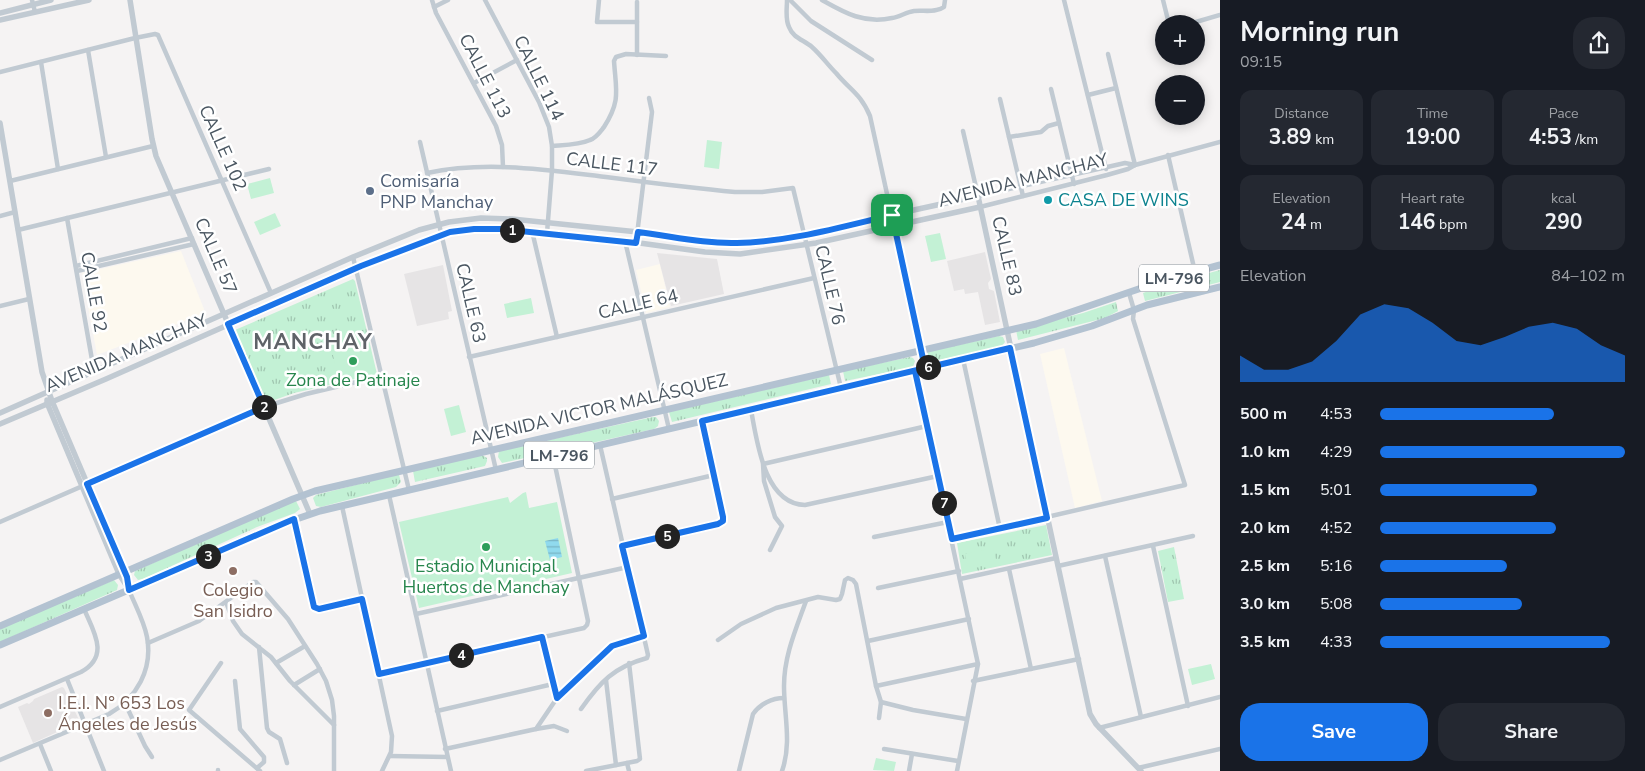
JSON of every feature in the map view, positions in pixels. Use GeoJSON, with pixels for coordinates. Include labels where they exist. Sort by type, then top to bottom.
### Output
{"type":"FeatureCollection","features":[{"type":"Feature","properties":{"kind":"main road","name":"AVENIDA VICTOR MALÁSQUEZ"},"geometry":{"type":"LineString","coordinates":[[0,626],[302,495],[1054,319],[1129,293],[1220,266]]}},
{"type":"Feature","properties":{"kind":"main road","name":"AVENIDA VICTOR MALÁSQUEZ"},"geometry":{"type":"LineString","coordinates":[[0,645],[294,519],[310,514],[1010,348],[1073,332],[1167,299],[1220,287]]}},
{"type":"Feature","properties":{"kind":"street"},"geometry":{"type":"LineString","coordinates":[[0,12],[32,2],[51,0]]}},
{"type":"Feature","properties":{"kind":"street"},"geometry":{"type":"LineString","coordinates":[[0,20],[85,0]]}},
{"type":"Feature","properties":{"kind":"street","name":"CALLE 57"},"geometry":{"type":"LineString","coordinates":[[130,0],[153,146],[310,514]]}},
{"type":"Feature","properties":{"kind":"street","name":"CALLE 113"},"geometry":{"type":"LineString","coordinates":[[432,0],[498,132],[503,152],[504,167]]}},
{"type":"Feature","properties":{"kind":"street"},"geometry":{"type":"LineString","coordinates":[[434,7],[448,0]]}},
{"type":"Feature","properties":{"kind":"street","name":"CALLE 114"},"geometry":{"type":"LineString","coordinates":[[485,0],[545,116],[550,133],[552,170],[547,233]]}},
{"type":"Feature","properties":{"kind":"street"},"geometry":{"type":"LineString","coordinates":[[599,0],[597,22],[637,22]]}},
{"type":"Feature","properties":{"kind":"street"},"geometry":{"type":"LineString","coordinates":[[788,0],[811,21],[872,60]]}},
{"type":"Feature","properties":{"kind":"street"},"geometry":{"type":"LineString","coordinates":[[788,0],[787,20],[792,33],[813,48],[842,80],[856,92],[870,116],[925,368]]}},
{"type":"Feature","properties":{"kind":"street"},"geometry":{"type":"LineString","coordinates":[[822,0],[856,18],[881,20],[894,18],[906,12],[940,10],[944,7],[946,0]]}},
{"type":"Feature","properties":{"kind":"street"},"geometry":{"type":"LineString","coordinates":[[1064,0],[1107,175]]}},
{"type":"Feature","properties":{"kind":"street"},"geometry":{"type":"LineString","coordinates":[[1163,0],[1167,15]]}},
{"type":"Feature","properties":{"kind":"street"},"geometry":{"type":"LineString","coordinates":[[32,2],[35,12]]}},
{"type":"Feature","properties":{"kind":"street"},"geometry":{"type":"LineString","coordinates":[[637,2],[637,55]]}},
{"type":"Feature","properties":{"kind":"street"},"geometry":{"type":"LineString","coordinates":[[1205,19],[1220,15]]}},
{"type":"Feature","properties":{"kind":"street","name":"CALLE 102"},"geometry":{"type":"LineString","coordinates":[[135,38],[155,34],[159,36],[271,293]]}},
{"type":"Feature","properties":{"kind":"street"},"geometry":{"type":"LineString","coordinates":[[0,72],[135,38]]}},
{"type":"Feature","properties":{"kind":"street"},"geometry":{"type":"LineString","coordinates":[[88,50],[106,157]]}},
{"type":"Feature","properties":{"kind":"street"},"geometry":{"type":"LineString","coordinates":[[1108,54],[1135,165]]}},
{"type":"Feature","properties":{"kind":"street"},"geometry":{"type":"LineString","coordinates":[[552,146],[590,140],[601,131],[613,113],[616,102],[618,90],[614,61],[620,56],[666,56]]}},
{"type":"Feature","properties":{"kind":"street"},"geometry":{"type":"LineString","coordinates":[[474,83],[516,60]]}},
{"type":"Feature","properties":{"kind":"street"},"geometry":{"type":"LineString","coordinates":[[41,62],[58,169]]}},
{"type":"Feature","properties":{"kind":"street"},"geometry":{"type":"LineString","coordinates":[[1088,95],[1116,88]]}},
{"type":"Feature","properties":{"kind":"street"},"geometry":{"type":"LineString","coordinates":[[1052,89],[1074,184]]}},
{"type":"Feature","properties":{"kind":"street"},"geometry":{"type":"LineString","coordinates":[[636,243],[652,112],[649,98]]}},
{"type":"Feature","properties":{"kind":"street"},"geometry":{"type":"LineString","coordinates":[[1000,99],[1024,196]]}},
{"type":"Feature","properties":{"kind":"street"},"geometry":{"type":"LineString","coordinates":[[0,123],[37,351],[49,402],[144,626],[148,643],[148,660],[143,677],[136,691],[125,703],[109,714],[0,760]]}},
{"type":"Feature","properties":{"kind":"street"},"geometry":{"type":"LineString","coordinates":[[1009,137],[1041,132],[1048,126],[1059,123]]}},
{"type":"Feature","properties":{"kind":"street","name":"CALLE 83"},"geometry":{"type":"LineString","coordinates":[[963,130],[1090,714],[1099,728],[1139,770]]}},
{"type":"Feature","properties":{"kind":"street","name":"CALLE 63"},"geometry":{"type":"LineString","coordinates":[[420,142],[496,470]]}},
{"type":"Feature","properties":{"kind":"street","name":"AVENIDA MANCHAY"},"geometry":{"type":"LineString","coordinates":[[0,424],[356,268],[441,235],[460,230],[483,228],[532,231],[730,254],[752,253],[806,244],[980,207],[1128,170],[1135,165],[1220,142]]}},
{"type":"Feature","properties":{"kind":"street"},"geometry":{"type":"LineString","coordinates":[[10,182],[153,146]]}},
{"type":"Feature","properties":{"kind":"street"},"geometry":{"type":"LineString","coordinates":[[1168,155],[1195,272]]}},
{"type":"Feature","properties":{"kind":"street","name":"AVENIDA MANCHAY"},"geometry":{"type":"LineString","coordinates":[[0,412],[353,257],[419,230],[439,224],[481,218],[548,222],[725,243],[758,242],[1021,188],[1125,163],[1135,165]]}},
{"type":"Feature","properties":{"kind":"street","name":"CALLE 117"},"geometry":{"type":"LineString","coordinates":[[428,173],[461,167],[504,167],[552,170],[744,193],[793,188]]}},
{"type":"Feature","properties":{"kind":"street"},"geometry":{"type":"LineString","coordinates":[[18,230],[269,169]]}},
{"type":"Feature","properties":{"kind":"street","name":"CALLE 76"},"geometry":{"type":"LineString","coordinates":[[793,188],[840,388]]}},
{"type":"Feature","properties":{"kind":"street"},"geometry":{"type":"LineString","coordinates":[[0,216],[15,212]]}},
{"type":"Feature","properties":{"kind":"street","name":"CALLE 92"},"geometry":{"type":"LineString","coordinates":[[67,218],[94,371]]}},
{"type":"Feature","properties":{"kind":"street"},"geometry":{"type":"LineString","coordinates":[[532,231],[557,337]]}},
{"type":"Feature","properties":{"kind":"street"},"geometry":{"type":"LineString","coordinates":[[76,268],[193,241]]}},
{"type":"Feature","properties":{"kind":"street"},"geometry":{"type":"LineString","coordinates":[[625,241],[669,429]]}},
{"type":"Feature","properties":{"kind":"street"},"geometry":{"type":"LineString","coordinates":[[353,257],[409,490]]}},
{"type":"Feature","properties":{"kind":"street","name":"CALLE 64"},"geometry":{"type":"LineString","coordinates":[[469,357],[814,278]]}},
{"type":"Feature","properties":{"kind":"street"},"geometry":{"type":"LineString","coordinates":[[952,539],[1185,485],[1133,319],[1134,310],[1129,293]]}},
{"type":"Feature","properties":{"kind":"street"},"geometry":{"type":"LineString","coordinates":[[0,306],[30,299]]}},
{"type":"Feature","properties":{"kind":"street"},"geometry":{"type":"LineString","coordinates":[[964,359],[1000,529]]}},
{"type":"Feature","properties":{"kind":"street"},"geometry":{"type":"LineString","coordinates":[[915,371],[978,664],[956,771]]}},
{"type":"Feature","properties":{"kind":"street"},"geometry":{"type":"LineString","coordinates":[[0,522],[264,407],[306,394],[382,376]]}},
{"type":"Feature","properties":{"kind":"street"},"geometry":{"type":"LineString","coordinates":[[751,410],[763,464],[764,481],[775,517],[782,526],[770,550]]}},
{"type":"Feature","properties":{"kind":"street"},"geometry":{"type":"LineString","coordinates":[[622,546],[718,524],[723,521],[702,421]]}},
{"type":"Feature","properties":{"kind":"street"},"geometry":{"type":"LineString","coordinates":[[763,464],[927,426]]}},
{"type":"Feature","properties":{"kind":"street"},"geometry":{"type":"LineString","coordinates":[[581,709],[606,680],[629,663],[648,656],[600,445]]}},
{"type":"Feature","properties":{"kind":"street"},"geometry":{"type":"LineString","coordinates":[[379,674],[584,628],[587,625],[588,621],[553,456]]}},
{"type":"Feature","properties":{"kind":"street"},"geometry":{"type":"LineString","coordinates":[[763,464],[770,481],[780,495],[791,504],[797,505],[805,505],[938,476]]}},
{"type":"Feature","properties":{"kind":"street"},"geometry":{"type":"LineString","coordinates":[[612,499],[714,475]]}},
{"type":"Feature","properties":{"kind":"street"},"geometry":{"type":"LineString","coordinates":[[389,495],[451,771]]}},
{"type":"Feature","properties":{"kind":"street"},"geometry":{"type":"LineString","coordinates":[[342,506],[392,736],[390,756],[382,771]]}},
{"type":"Feature","properties":{"kind":"street"},"geometry":{"type":"LineString","coordinates":[[294,519],[314,607],[319,609],[362,599]]}},
{"type":"Feature","properties":{"kind":"street"},"geometry":{"type":"LineString","coordinates":[[874,537],[948,522]]}},
{"type":"Feature","properties":{"kind":"street"},"geometry":{"type":"LineString","coordinates":[[1058,566],[1193,536]]}},
{"type":"Feature","properties":{"kind":"street"},"geometry":{"type":"LineString","coordinates":[[1153,546],[1188,706]]}},
{"type":"Feature","properties":{"kind":"street"},"geometry":{"type":"LineString","coordinates":[[1105,556],[1140,717]]}},
{"type":"Feature","properties":{"kind":"street"},"geometry":{"type":"LineString","coordinates":[[960,579],[1056,558]]}},
{"type":"Feature","properties":{"kind":"street"},"geometry":{"type":"LineString","coordinates":[[416,614],[628,567]]}},
{"type":"Feature","properties":{"kind":"street"},"geometry":{"type":"LineString","coordinates":[[1009,569],[1031,669]]}},
{"type":"Feature","properties":{"kind":"street"},"geometry":{"type":"LineString","coordinates":[[878,588],[959,570]]}},
{"type":"Feature","properties":{"kind":"street"},"geometry":{"type":"LineString","coordinates":[[718,640],[766,612],[818,596],[836,600],[840,599],[845,580],[848,578],[853,580],[856,584],[876,686],[881,702],[879,718]]}},
{"type":"Feature","properties":{"kind":"street"},"geometry":{"type":"LineString","coordinates":[[148,643],[198,621],[253,582],[256,582],[283,611],[320,669],[329,687],[334,725],[334,771]]}},
{"type":"Feature","properties":{"kind":"street"},"geometry":{"type":"LineString","coordinates":[[782,771],[787,756],[788,739],[784,698],[786,661],[806,601]]}},
{"type":"Feature","properties":{"kind":"street"},"geometry":{"type":"LineString","coordinates":[[226,602],[233,621],[239,630],[249,641],[276,663],[294,685],[334,725]]}},
{"type":"Feature","properties":{"kind":"street"},"geometry":{"type":"LineString","coordinates":[[0,707],[86,670],[92,664],[97,655],[96,639],[84,609]]}},
{"type":"Feature","properties":{"kind":"street"},"geometry":{"type":"LineString","coordinates":[[868,640],[969,619]]}},
{"type":"Feature","properties":{"kind":"street"},"geometry":{"type":"LineString","coordinates":[[536,729],[557,698],[612,646],[644,636]]}},
{"type":"Feature","properties":{"kind":"street"},"geometry":{"type":"LineString","coordinates":[[542,637],[557,698]]}},
{"type":"Feature","properties":{"kind":"street"},"geometry":{"type":"LineString","coordinates":[[276,663],[305,646]]}},
{"type":"Feature","properties":{"kind":"street"},"geometry":{"type":"LineString","coordinates":[[258,647],[267,728],[269,732],[280,739],[287,763]]}},
{"type":"Feature","properties":{"kind":"street"},"geometry":{"type":"LineString","coordinates":[[973,681],[1079,659]]}},
{"type":"Feature","properties":{"kind":"street"},"geometry":{"type":"LineString","coordinates":[[221,663],[189,710],[258,769],[264,762],[264,757],[240,729],[235,681]]}},
{"type":"Feature","properties":{"kind":"street"},"geometry":{"type":"LineString","coordinates":[[586,771],[640,759],[629,663]]}},
{"type":"Feature","properties":{"kind":"street"},"geometry":{"type":"LineString","coordinates":[[876,686],[978,664]]}},
{"type":"Feature","properties":{"kind":"street"},"geometry":{"type":"LineString","coordinates":[[294,685],[320,669]]}},
{"type":"Feature","properties":{"kind":"street"},"geometry":{"type":"LineString","coordinates":[[66,679],[104,771]]}},
{"type":"Feature","properties":{"kind":"street"},"geometry":{"type":"LineString","coordinates":[[606,680],[616,765]]}},
{"type":"Feature","properties":{"kind":"street"},"geometry":{"type":"LineString","coordinates":[[437,711],[553,684]]}},
{"type":"Feature","properties":{"kind":"street"},"geometry":{"type":"LineString","coordinates":[[1099,728],[1220,697]]}},
{"type":"Feature","properties":{"kind":"street"},"geometry":{"type":"LineString","coordinates":[[739,771],[753,714],[768,702],[784,698]]}},
{"type":"Feature","properties":{"kind":"street"},"geometry":{"type":"LineString","coordinates":[[881,702],[913,710],[966,719]]}},
{"type":"Feature","properties":{"kind":"street"},"geometry":{"type":"LineString","coordinates":[[125,703],[152,757]]}},
{"type":"Feature","properties":{"kind":"street"},"geometry":{"type":"LineString","coordinates":[[542,720],[567,731]]}},
{"type":"Feature","properties":{"kind":"street"},"geometry":{"type":"LineString","coordinates":[[445,749],[554,726]]}},
{"type":"Feature","properties":{"kind":"street"},"geometry":{"type":"LineString","coordinates":[[40,744],[51,771]]}},
{"type":"Feature","properties":{"kind":"street"},"geometry":{"type":"LineString","coordinates":[[884,749],[958,762]]}},
{"type":"Feature","properties":{"kind":"street"},"geometry":{"type":"LineString","coordinates":[[1139,770],[1220,749]]}},
{"type":"Feature","properties":{"kind":"street"},"geometry":{"type":"LineString","coordinates":[[908,771],[912,754]]}},
{"type":"Feature","properties":{"kind":"street"},"geometry":{"type":"LineString","coordinates":[[390,756],[447,756]]}},
{"type":"Feature","properties":{"kind":"street"},"geometry":{"type":"LineString","coordinates":[[627,763],[629,771]]}},
{"type":"Feature","properties":{"kind":"shaded area"},"geometry":{"type":"Polygon","coordinates":[[[181,251],[204,309],[203,314],[97,355],[82,273],[181,251]]]}},
{"type":"Feature","properties":{"kind":"shaded area"},"geometry":{"type":"Polygon","coordinates":[[[985,252],[991,279],[988,283],[989,289],[994,291],[1000,322],[985,325],[978,292],[965,294],[964,289],[954,291],[947,261],[985,252]]]}},
{"type":"Feature","properties":{"kind":"shaded area"},"geometry":{"type":"Polygon","coordinates":[[[657,253],[717,259],[724,294],[671,306],[657,253]]]}},
{"type":"Feature","properties":{"kind":"shaded area"},"geometry":{"type":"Polygon","coordinates":[[[660,264],[670,307],[646,313],[636,270],[660,264]]]}},
{"type":"Feature","properties":{"kind":"shaded area"},"geometry":{"type":"Polygon","coordinates":[[[443,265],[452,311],[448,312],[449,319],[417,326],[404,274],[443,265]]]}},
{"type":"Feature","properties":{"kind":"shaded area"},"geometry":{"type":"Polygon","coordinates":[[[1064,348],[1102,501],[1075,508],[1040,354],[1064,348]]]}},
{"type":"Feature","properties":{"kind":"shaded area","name":"I.E.I. N° 653 Los Ángeles de Jesús"},"geometry":{"type":"Polygon","coordinates":[[[62,687],[79,720],[77,723],[33,743],[18,707],[29,704],[34,699],[62,687]]]}},
{"type":"Feature","properties":{"kind":"green space"},"geometry":{"type":"Polygon","coordinates":[[[707,140],[722,142],[719,169],[704,167],[707,140]]]}},
{"type":"Feature","properties":{"kind":"green space"},"geometry":{"type":"Polygon","coordinates":[[[270,178],[274,193],[251,199],[247,184],[270,178]]]}},
{"type":"Feature","properties":{"kind":"green space"},"geometry":{"type":"Polygon","coordinates":[[[275,213],[281,226],[260,235],[254,222],[275,213]]]}},
{"type":"Feature","properties":{"kind":"green space"},"geometry":{"type":"Polygon","coordinates":[[[940,233],[946,259],[931,262],[925,236],[940,233]]]}},
{"type":"Feature","properties":{"kind":"green space"},"geometry":{"type":"Polygon","coordinates":[[[1220,270],[1220,282],[1145,301],[1143,293],[1220,270]]]}},
{"type":"Feature","properties":{"kind":"green space"},"geometry":{"type":"Polygon","coordinates":[[[353,279],[377,374],[294,393],[266,403],[235,330],[353,279]]]}},
{"type":"Feature","properties":{"kind":"green space"},"geometry":{"type":"Polygon","coordinates":[[[531,298],[534,313],[507,318],[504,304],[531,298]]]}},
{"type":"Feature","properties":{"kind":"green space"},"geometry":{"type":"Polygon","coordinates":[[[1116,302],[1118,311],[1105,318],[1018,340],[1016,330],[1083,313],[1116,302]]]}},
{"type":"Feature","properties":{"kind":"green space","name":"Zona de Patinaje"},"geometry":{"type":"Polygon","coordinates":[[[365,331],[376,373],[338,382],[332,339],[365,331]]]}},
{"type":"Feature","properties":{"kind":"green space"},"geometry":{"type":"Polygon","coordinates":[[[999,336],[1003,337],[1005,342],[1002,346],[935,361],[928,357],[928,352],[931,351],[999,336]]]}},
{"type":"Feature","properties":{"kind":"green space"},"geometry":{"type":"Polygon","coordinates":[[[910,357],[915,361],[913,367],[845,381],[843,371],[910,357]]]}},
{"type":"Feature","properties":{"kind":"green space"},"geometry":{"type":"Polygon","coordinates":[[[829,375],[831,384],[672,422],[669,412],[829,375]]]}},
{"type":"Feature","properties":{"kind":"green space"},"geometry":{"type":"Polygon","coordinates":[[[459,405],[466,432],[451,436],[444,409],[459,405]]]}},
{"type":"Feature","properties":{"kind":"green space"},"geometry":{"type":"Polygon","coordinates":[[[656,417],[659,421],[658,426],[654,429],[502,463],[498,457],[499,451],[656,417]]]}},
{"type":"Feature","properties":{"kind":"green space"},"geometry":{"type":"Polygon","coordinates":[[[482,455],[487,458],[485,466],[415,482],[413,471],[482,455]]]}},
{"type":"Feature","properties":{"kind":"green space"},"geometry":{"type":"Polygon","coordinates":[[[399,475],[401,482],[396,487],[321,507],[316,506],[313,498],[316,495],[399,475]]]}},
{"type":"Feature","properties":{"kind":"green space","name":"Estadio Municipal Huertos de Manchay"},"geometry":{"type":"Polygon","coordinates":[[[526,492],[529,508],[557,502],[572,573],[419,608],[399,522],[508,497],[510,503],[526,492]]]}},
{"type":"Feature","properties":{"kind":"green space"},"geometry":{"type":"Polygon","coordinates":[[[296,501],[300,509],[295,513],[257,527],[143,579],[138,580],[134,575],[135,571],[296,501]]]}},
{"type":"Feature","properties":{"kind":"green space"},"geometry":{"type":"Polygon","coordinates":[[[1046,525],[1052,555],[962,574],[957,543],[1046,525]]]}},
{"type":"Feature","properties":{"kind":"green space"},"geometry":{"type":"Polygon","coordinates":[[[1174,547],[1184,599],[1168,602],[1158,551],[1174,547]]]}},
{"type":"Feature","properties":{"kind":"green space"},"geometry":{"type":"Polygon","coordinates":[[[993,548],[996,560],[968,567],[965,554],[993,548]]]}},
{"type":"Feature","properties":{"kind":"green space"},"geometry":{"type":"Polygon","coordinates":[[[114,580],[118,585],[117,590],[0,642],[0,628],[114,580]]]}},
{"type":"Feature","properties":{"kind":"green space"},"geometry":{"type":"Polygon","coordinates":[[[1211,664],[1215,679],[1192,685],[1188,669],[1211,664]]]}},
{"type":"Feature","properties":{"kind":"green space"},"geometry":{"type":"Polygon","coordinates":[[[876,758],[896,762],[894,771],[873,770],[876,758]]]}},
{"type":"Feature","properties":{"kind":"water"},"geometry":{"type":"Polygon","coordinates":[[[558,538],[562,557],[550,560],[545,541],[558,538]]]}},
{"type":"Feature","properties":{"kind":"place","name":"Comisaría PNP Manchay"},"geometry":{"type":"Point","coordinates":[370,191]}},
{"type":"Feature","properties":{"kind":"place","name":"CASA DE WINS"},"geometry":{"type":"Point","coordinates":[1048,200]}},
{"type":"Feature","properties":{"kind":"place","name":"Zona de Patinaje"},"geometry":{"type":"Point","coordinates":[353,361]}},
{"type":"Feature","properties":{"kind":"place","name":"Estadio Municipal Huertos de Manchay"},"geometry":{"type":"Point","coordinates":[486,547]}},
{"type":"Feature","properties":{"kind":"place","name":"Colegio San Isidro"},"geometry":{"type":"Point","coordinates":[233,571]}},
{"type":"Feature","properties":{"kind":"place","name":"I.E.I. N° 653 Los Ángeles de Jesús"},"geometry":{"type":"Point","coordinates":[48,713]}},
{"type":"Feature","properties":{"kind":"district","name":"MANCHAY"},"geometry":{"type":"Point","coordinates":[313,341]}},
{"type":"Feature","properties":{"kind":"route"},"geometry":{"type":"LineString","coordinates":[[892,215],[804,234],[737,243],[716,243],[638,232],[636,243],[501,229],[460,230],[436,236],[361,266],[228,324],[264,407],[87,484],[127,577],[129,590],[294,519],[314,607],[319,609],[362,599],[379,674],[542,637],[557,698],[612,646],[644,636],[622,546],[720,524],[723,521],[702,421],[925,368],[1010,348],[1047,518],[952,539],[915,371],[925,368],[892,215]]}}]}
